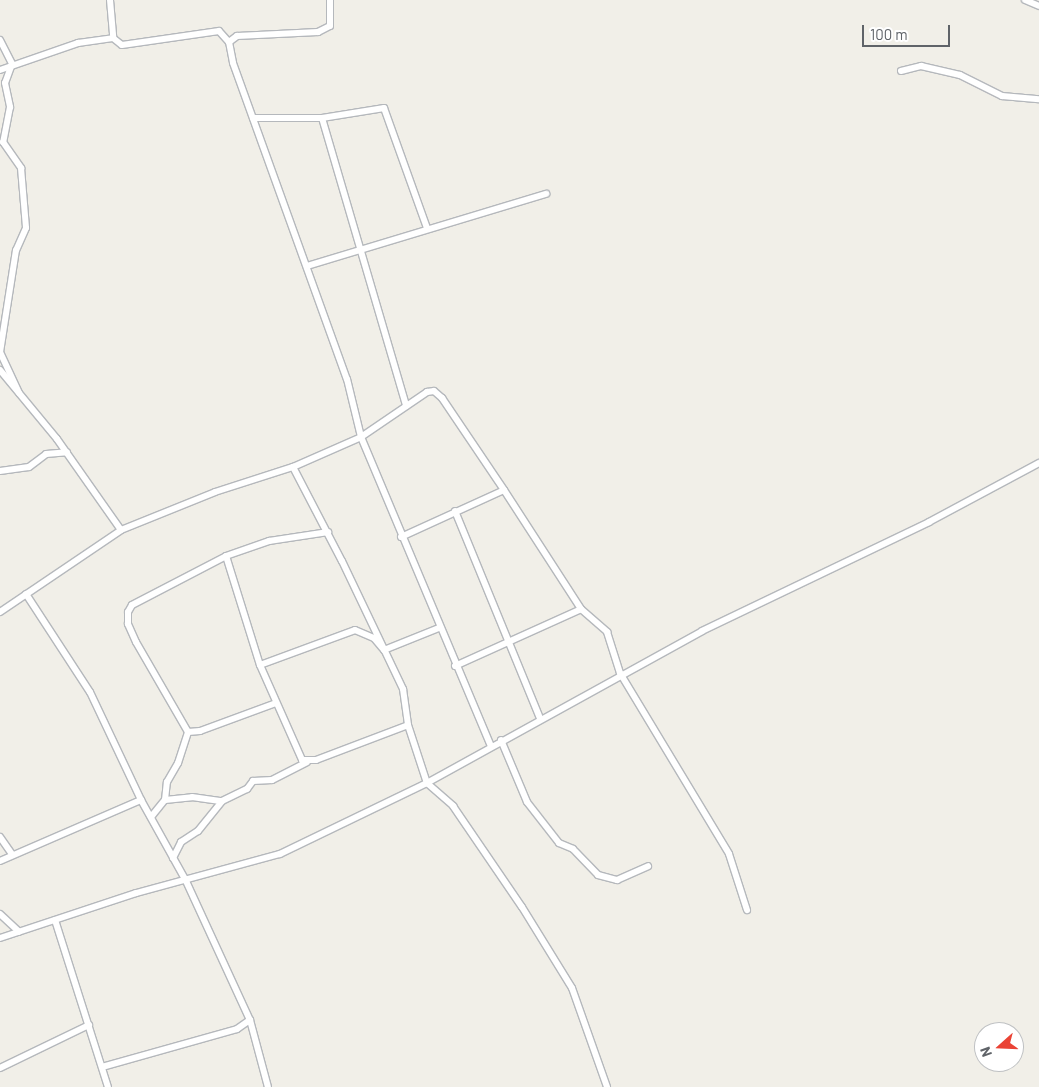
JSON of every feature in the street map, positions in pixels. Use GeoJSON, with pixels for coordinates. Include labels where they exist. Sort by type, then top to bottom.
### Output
{"type":"FeatureCollection","features":[{"type":"Feature","properties":{"kind":"street"},"geometry":{"type":"LineString","coordinates":[[110,0],[113,38]]}},
{"type":"Feature","properties":{"kind":"street"},"geometry":{"type":"LineString","coordinates":[[229,42],[237,36],[318,32],[330,26],[330,0]]}},
{"type":"Feature","properties":{"kind":"street"},"geometry":{"type":"LineString","coordinates":[[1026,0],[1039,6]]}},
{"type":"Feature","properties":{"kind":"street"},"geometry":{"type":"LineString","coordinates":[[0,70],[12,64],[78,43],[113,38],[122,44],[219,31],[229,42],[253,118],[347,379],[361,437],[439,628],[491,747]]}},
{"type":"Feature","properties":{"kind":"street"},"geometry":{"type":"LineString","coordinates":[[0,40],[12,64],[5,83],[10,107],[3,142],[21,168],[26,228],[16,250],[0,352],[19,393]]}},
{"type":"Feature","properties":{"kind":"street"},"geometry":{"type":"LineString","coordinates":[[900,71],[921,66],[960,75],[1002,96],[1039,99]]}},
{"type":"Feature","properties":{"kind":"street"},"geometry":{"type":"LineString","coordinates":[[253,118],[322,118],[384,108],[427,228]]}},
{"type":"Feature","properties":{"kind":"street"},"geometry":{"type":"LineString","coordinates":[[322,118],[406,406]]}},
{"type":"Feature","properties":{"kind":"street"},"geometry":{"type":"LineString","coordinates":[[307,266],[360,248],[546,194]]}},
{"type":"Feature","properties":{"kind":"street"},"geometry":{"type":"LineString","coordinates":[[0,370],[67,452],[121,530]]}},
{"type":"Feature","properties":{"kind":"street"},"geometry":{"type":"LineString","coordinates":[[0,612],[121,530],[215,492],[293,466],[361,437],[427,392],[438,394],[504,490],[581,609],[607,632],[620,674],[729,854],[747,910]]}},
{"type":"Feature","properties":{"kind":"street"},"geometry":{"type":"LineString","coordinates":[[0,471],[30,467],[46,454],[67,452]]}},
{"type":"Feature","properties":{"kind":"street"},"geometry":{"type":"LineString","coordinates":[[0,938],[280,854],[427,783],[620,674],[929,522],[1039,463]]}},
{"type":"Feature","properties":{"kind":"street"},"geometry":{"type":"LineString","coordinates":[[293,466],[328,532],[403,689],[408,724],[427,783],[453,806],[522,907],[572,988],[607,1087]]}},
{"type":"Feature","properties":{"kind":"street"},"geometry":{"type":"LineString","coordinates":[[401,537],[454,511],[504,490]]}},
{"type":"Feature","properties":{"kind":"street"},"geometry":{"type":"LineString","coordinates":[[454,511],[540,718]]}},
{"type":"Feature","properties":{"kind":"street"},"geometry":{"type":"LineString","coordinates":[[150,818],[165,800],[167,782],[178,764],[188,732],[136,642],[128,624],[128,612],[132,605],[226,556],[268,541],[328,532]]}},
{"type":"Feature","properties":{"kind":"street"},"geometry":{"type":"LineString","coordinates":[[226,556],[260,665],[295,751],[307,762]]}},
{"type":"Feature","properties":{"kind":"street"},"geometry":{"type":"LineString","coordinates":[[26,594],[90,692],[150,818],[186,881],[250,1020],[268,1087]]}},
{"type":"Feature","properties":{"kind":"street"},"geometry":{"type":"LineString","coordinates":[[455,666],[581,609]]}},
{"type":"Feature","properties":{"kind":"street"},"geometry":{"type":"LineString","coordinates":[[384,650],[439,628]]}},
{"type":"Feature","properties":{"kind":"street"},"geometry":{"type":"LineString","coordinates":[[260,665],[355,630],[374,638],[384,650]]}},
{"type":"Feature","properties":{"kind":"street"},"geometry":{"type":"LineString","coordinates":[[188,732],[200,732],[276,703]]}},
{"type":"Feature","properties":{"kind":"street"},"geometry":{"type":"LineString","coordinates":[[173,858],[181,842],[198,831],[222,802],[247,789],[253,781],[272,780],[307,762],[408,724]]}},
{"type":"Feature","properties":{"kind":"street"},"geometry":{"type":"LineString","coordinates":[[501,740],[527,802],[559,843],[573,849],[598,875],[617,880],[648,866]]}},
{"type":"Feature","properties":{"kind":"street"},"geometry":{"type":"LineString","coordinates":[[165,800],[192,797],[222,802]]}},
{"type":"Feature","properties":{"kind":"street"},"geometry":{"type":"LineString","coordinates":[[0,861],[12,854],[141,800]]}},
{"type":"Feature","properties":{"kind":"street"},"geometry":{"type":"LineString","coordinates":[[0,837],[12,854]]}},
{"type":"Feature","properties":{"kind":"street"},"geometry":{"type":"LineString","coordinates":[[0,914],[19,932]]}},
{"type":"Feature","properties":{"kind":"street"},"geometry":{"type":"LineString","coordinates":[[56,920],[108,1087]]}},
{"type":"Feature","properties":{"kind":"street"},"geometry":{"type":"LineString","coordinates":[[102,1067],[237,1028],[250,1020]]}},
{"type":"Feature","properties":{"kind":"street"},"geometry":{"type":"LineString","coordinates":[[0,1068],[89,1025]]}}]}
